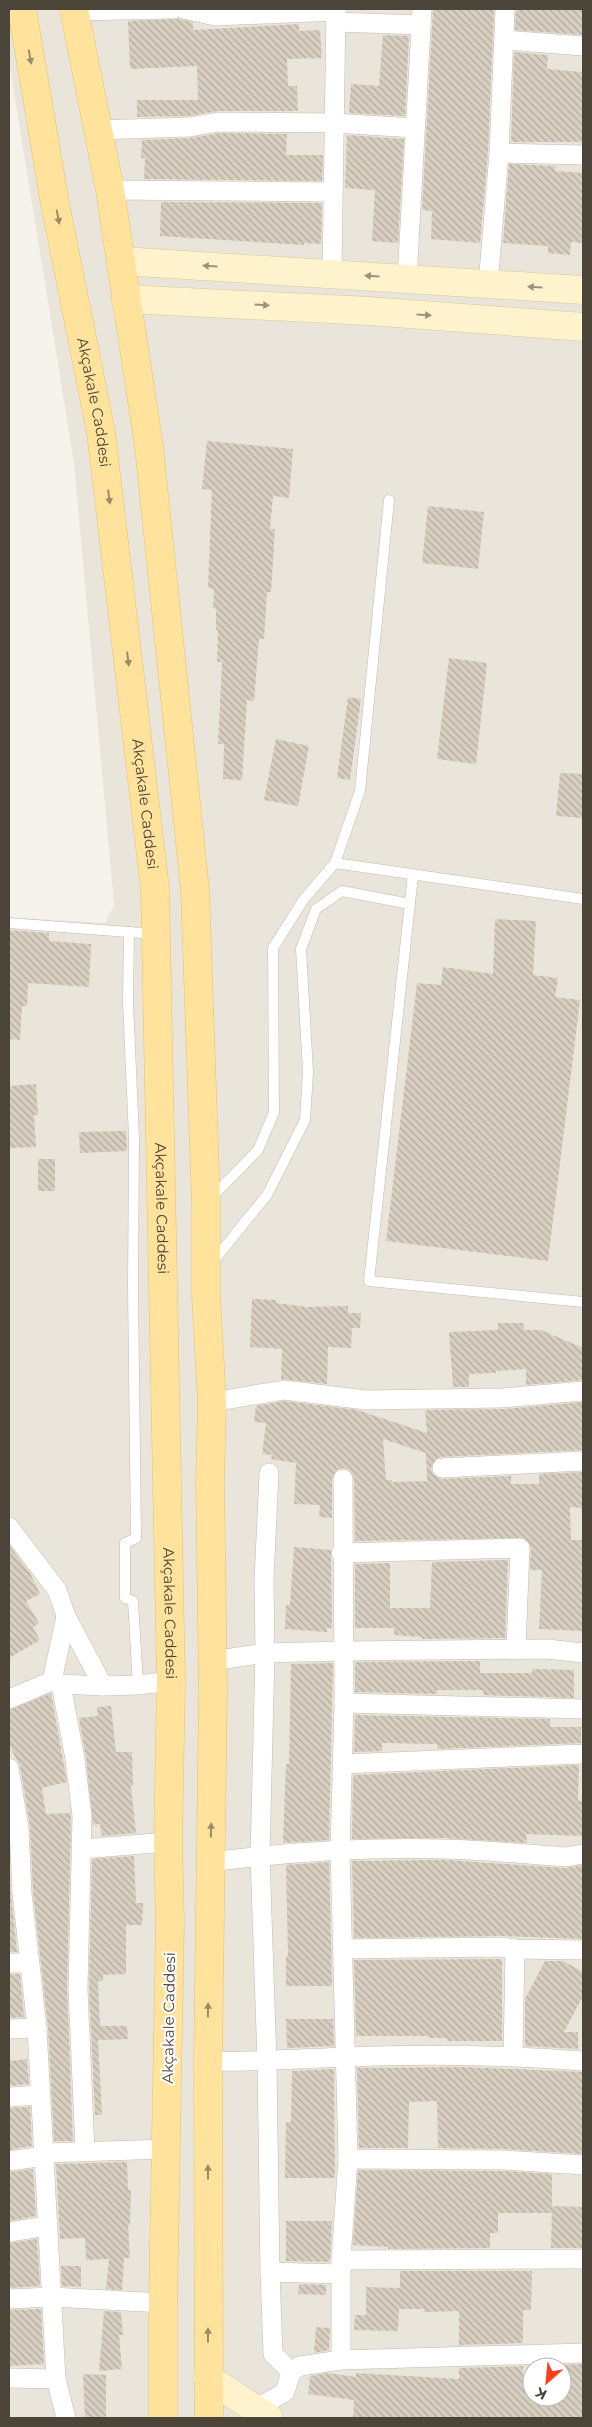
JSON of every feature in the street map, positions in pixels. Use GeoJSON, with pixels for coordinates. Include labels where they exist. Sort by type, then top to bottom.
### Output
{"type":"FeatureCollection","features":[{"type":"Feature","properties":{"kind":"main road"},"geometry":{"type":"LineString","coordinates":[[74,10],[96,130],[110,190],[149,447],[195,890],[206,1203],[206,1296],[212,1402],[210,1482],[212,1661],[208,2061],[209,2418]]}},
{"type":"Feature","properties":{"kind":"main road","name":"Akçakale Caddesi"},"geometry":{"type":"LineString","coordinates":[[18,21],[101,432],[155,889],[171,1681],[168,1842],[170,1922],[163,2302],[163,2418]]}},
{"type":"Feature","properties":{"kind":"main road"},"geometry":{"type":"LineString","coordinates":[[121,261],[583,290]]}},
{"type":"Feature","properties":{"kind":"main road"},"geometry":{"type":"LineString","coordinates":[[126,299],[369,311],[583,327]]}},
{"type":"Feature","properties":{"kind":"main road"},"geometry":{"type":"LineString","coordinates":[[208,2378],[262,2414]]}},
{"type":"Feature","properties":{"kind":"street"},"geometry":{"type":"LineString","coordinates":[[74,10],[173,9]]}},
{"type":"Feature","properties":{"kind":"street"},"geometry":{"type":"LineString","coordinates":[[184,9],[215,16],[336,14],[421,17],[407,279]]}},
{"type":"Feature","properties":{"kind":"street"},"geometry":{"type":"LineString","coordinates":[[488,285],[499,153],[505,9]]}},
{"type":"Feature","properties":{"kind":"street"},"geometry":{"type":"LineString","coordinates":[[332,273],[336,14]]}},
{"type":"Feature","properties":{"kind":"street"},"geometry":{"type":"LineString","coordinates":[[504,40],[583,46]]}},
{"type":"Feature","properties":{"kind":"street"},"geometry":{"type":"LineString","coordinates":[[96,130],[190,127],[218,122],[334,123],[415,128]]}},
{"type":"Feature","properties":{"kind":"street"},"geometry":{"type":"LineString","coordinates":[[499,153],[583,155]]}},
{"type":"Feature","properties":{"kind":"street"},"geometry":{"type":"LineString","coordinates":[[110,190],[333,192]]}},
{"type":"Feature","properties":{"kind":"street"},"geometry":{"type":"LineString","coordinates":[[212,1402],[284,1390],[366,1400],[503,1398],[583,1391]]}},
{"type":"Feature","properties":{"kind":"street"},"geometry":{"type":"LineString","coordinates":[[442,1468],[583,1461]]}},
{"type":"Feature","properties":{"kind":"street"},"geometry":{"type":"LineString","coordinates":[[269,1473],[264,1580],[265,1653],[260,1856],[267,2062],[270,2272],[273,2354],[291,2372]]}},
{"type":"Feature","properties":{"kind":"street"},"geometry":{"type":"LineString","coordinates":[[341,2360],[341,2267],[348,2159],[340,1851],[344,1703],[341,1553],[342,1478]]}},
{"type":"Feature","properties":{"kind":"street"},"geometry":{"type":"LineString","coordinates":[[9,1527],[57,1590],[66,1616],[103,1686]]}},
{"type":"Feature","properties":{"kind":"street"},"geometry":{"type":"LineString","coordinates":[[341,1553],[520,1548],[516,1649]]}},
{"type":"Feature","properties":{"kind":"street"},"geometry":{"type":"LineString","coordinates":[[66,1616],[56,1682],[78,1787],[82,1816],[78,1989],[85,2151]]}},
{"type":"Feature","properties":{"kind":"street"},"geometry":{"type":"LineString","coordinates":[[212,1661],[265,1653],[343,1651],[516,1649],[583,1653]]}},
{"type":"Feature","properties":{"kind":"street"},"geometry":{"type":"LineString","coordinates":[[9,1699],[56,1682],[103,1686],[138,1685],[171,1681]]}},
{"type":"Feature","properties":{"kind":"street"},"geometry":{"type":"LineString","coordinates":[[344,1703],[583,1709]]}},
{"type":"Feature","properties":{"kind":"street"},"geometry":{"type":"LineString","coordinates":[[342,1764],[583,1754]]}},
{"type":"Feature","properties":{"kind":"street"},"geometry":{"type":"LineString","coordinates":[[9,1768],[14,1829],[15,1894],[29,1963],[36,2028],[45,2155],[56,2379],[66,2418]]}},
{"type":"Feature","properties":{"kind":"street"},"geometry":{"type":"LineString","coordinates":[[82,1849],[168,1842]]}},
{"type":"Feature","properties":{"kind":"street"},"geometry":{"type":"LineString","coordinates":[[210,1862],[260,1856],[340,1851],[445,1849],[566,1857],[583,1854]]}},
{"type":"Feature","properties":{"kind":"street"},"geometry":{"type":"LineString","coordinates":[[344,1949],[441,1946],[583,1950]]}},
{"type":"Feature","properties":{"kind":"street"},"geometry":{"type":"LineString","coordinates":[[514,2056],[515,1949]]}},
{"type":"Feature","properties":{"kind":"street"},"geometry":{"type":"LineString","coordinates":[[9,1963],[29,1963]]}},
{"type":"Feature","properties":{"kind":"street"},"geometry":{"type":"LineString","coordinates":[[9,2029],[36,2028]]}},
{"type":"Feature","properties":{"kind":"street"},"geometry":{"type":"LineString","coordinates":[[208,2061],[267,2062],[345,2057],[514,2056],[583,2061]]}},
{"type":"Feature","properties":{"kind":"street"},"geometry":{"type":"LineString","coordinates":[[9,2097],[40,2095]]}},
{"type":"Feature","properties":{"kind":"street"},"geometry":{"type":"LineString","coordinates":[[9,2161],[85,2151],[167,2149]]}},
{"type":"Feature","properties":{"kind":"street"},"geometry":{"type":"LineString","coordinates":[[348,2159],[503,2160],[583,2165]]}},
{"type":"Feature","properties":{"kind":"street"},"geometry":{"type":"LineString","coordinates":[[9,2232],[47,2226]]}},
{"type":"Feature","properties":{"kind":"street"},"geometry":{"type":"LineString","coordinates":[[270,2272],[341,2267],[583,2259]]}},
{"type":"Feature","properties":{"kind":"street"},"geometry":{"type":"LineString","coordinates":[[9,2300],[52,2297],[163,2302]]}},
{"type":"Feature","properties":{"kind":"street"},"geometry":{"type":"LineString","coordinates":[[262,2414],[285,2392],[291,2372],[300,2366],[341,2360],[583,2353]]}},
{"type":"Feature","properties":{"kind":"street"},"geometry":{"type":"LineString","coordinates":[[9,2378],[56,2379]]}},
{"type":"Feature","properties":{"kind":"lane"},"geometry":{"type":"LineString","coordinates":[[206,1203],[258,1150],[274,1112],[273,948],[304,899],[335,863],[360,791],[389,500]]}},
{"type":"Feature","properties":{"kind":"lane"},"geometry":{"type":"LineString","coordinates":[[335,863],[583,899]]}},
{"type":"Feature","properties":{"kind":"lane"},"geometry":{"type":"LineString","coordinates":[[413,875],[369,1281],[583,1302]]}},
{"type":"Feature","properties":{"kind":"lane"},"geometry":{"type":"LineString","coordinates":[[207,1269],[267,1196],[305,1120],[308,1072],[301,949],[316,909],[342,891],[410,904]]}},
{"type":"Feature","properties":{"kind":"lane"},"geometry":{"type":"LineString","coordinates":[[9,923],[156,934]]}},
{"type":"Feature","properties":{"kind":"lane"},"geometry":{"type":"LineString","coordinates":[[129,932],[128,1002],[134,1138],[133,1297],[136,1538],[125,1543],[124,1555],[125,1598],[133,1602],[138,1685]]}},
{"type":"Feature","properties":{"kind":"shaded area"},"geometry":{"type":"Polygon","coordinates":[[[9,9],[583,9],[583,2418],[9,2418],[9,917],[105,923],[114,905],[74,463],[9,61],[9,9]]]}},
{"type":"Feature","properties":{"kind":"building"},"geometry":{"type":"Polygon","coordinates":[[[433,9],[494,9],[488,152],[480,243],[431,239],[432,211],[422,210],[433,9]]]}},
{"type":"Feature","properties":{"kind":"building"},"geometry":{"type":"Polygon","coordinates":[[[516,9],[583,9],[583,35],[515,30],[516,9]]]}},
{"type":"Feature","properties":{"kind":"building"},"geometry":{"type":"Polygon","coordinates":[[[179,19],[193,22],[193,30],[299,24],[299,31],[320,30],[322,58],[287,59],[288,86],[297,86],[298,111],[218,111],[189,116],[137,117],[137,100],[198,100],[197,66],[130,69],[128,21],[179,19]]]}},
{"type":"Feature","properties":{"kind":"building"},"geometry":{"type":"Polygon","coordinates":[[[383,35],[409,36],[405,116],[349,113],[351,84],[379,86],[383,35]]]}},
{"type":"Feature","properties":{"kind":"building"},"geometry":{"type":"Polygon","coordinates":[[[514,52],[548,55],[547,69],[583,72],[583,142],[511,142],[514,52]]]}},
{"type":"Feature","properties":{"kind":"building"},"geometry":{"type":"Polygon","coordinates":[[[219,133],[287,134],[286,155],[323,155],[322,181],[144,179],[145,158],[141,158],[142,140],[190,138],[219,133]]]}},
{"type":"Feature","properties":{"kind":"building"},"geometry":{"type":"Polygon","coordinates":[[[347,135],[404,139],[398,243],[372,241],[375,190],[345,188],[347,135]]]}},
{"type":"Feature","properties":{"kind":"building"},"geometry":{"type":"Polygon","coordinates":[[[509,164],[556,166],[555,171],[583,173],[583,243],[571,242],[570,255],[548,253],[548,246],[503,243],[509,164]]]}},
{"type":"Feature","properties":{"kind":"building"},"geometry":{"type":"Polygon","coordinates":[[[161,202],[322,203],[321,244],[304,243],[304,245],[160,236],[161,202]]]}},
{"type":"Feature","properties":{"kind":"building"},"geometry":{"type":"Polygon","coordinates":[[[207,441],[293,449],[289,498],[273,496],[270,529],[275,529],[271,592],[267,592],[264,639],[259,639],[254,701],[247,700],[242,780],[223,779],[224,744],[218,744],[222,662],[217,662],[218,630],[216,630],[216,609],[213,608],[214,589],[208,588],[212,490],[202,489],[207,441]]]}},
{"type":"Feature","properties":{"kind":"building"},"geometry":{"type":"Polygon","coordinates":[[[428,506],[484,512],[478,569],[422,563],[428,506]]]}},
{"type":"Feature","properties":{"kind":"building"},"geometry":{"type":"Polygon","coordinates":[[[449,658],[487,663],[476,764],[437,759],[449,658]]]}},
{"type":"Feature","properties":{"kind":"building"},"geometry":{"type":"Polygon","coordinates":[[[348,697],[361,699],[350,780],[337,778],[348,697]]]}},
{"type":"Feature","properties":{"kind":"building"},"geometry":{"type":"Polygon","coordinates":[[[276,739],[309,746],[298,806],[264,800],[276,739]]]}},
{"type":"Feature","properties":{"kind":"building"},"geometry":{"type":"Polygon","coordinates":[[[560,773],[583,774],[583,818],[556,816],[560,773]]]}},
{"type":"Feature","properties":{"kind":"building"},"geometry":{"type":"Polygon","coordinates":[[[495,919],[536,921],[533,975],[558,978],[555,997],[580,1000],[548,1261],[386,1241],[417,983],[441,985],[443,967],[493,974],[495,919]]]}},
{"type":"Feature","properties":{"kind":"building"},"geometry":{"type":"Polygon","coordinates":[[[9,930],[49,933],[49,941],[91,944],[89,987],[28,983],[27,1006],[22,1006],[20,1040],[9,1039],[9,930]]]}},
{"type":"Feature","properties":{"kind":"building"},"geometry":{"type":"Polygon","coordinates":[[[36,1084],[38,1115],[34,1115],[36,1147],[9,1148],[9,1086],[36,1084]]]}},
{"type":"Feature","properties":{"kind":"building"},"geometry":{"type":"Polygon","coordinates":[[[126,1131],[127,1151],[80,1153],[79,1132],[126,1131]]]}},
{"type":"Feature","properties":{"kind":"building"},"geometry":{"type":"Polygon","coordinates":[[[38,1159],[55,1159],[55,1191],[38,1191],[38,1159]]]}},
{"type":"Feature","properties":{"kind":"building"},"geometry":{"type":"Polygon","coordinates":[[[252,1299],[276,1300],[276,1303],[307,1307],[348,1306],[348,1313],[361,1313],[360,1328],[352,1328],[351,1348],[328,1347],[327,1384],[281,1379],[282,1349],[250,1347],[252,1299]]]}},
{"type":"Feature","properties":{"kind":"building"},"geometry":{"type":"Polygon","coordinates":[[[498,1323],[523,1323],[524,1330],[541,1330],[583,1348],[583,1380],[526,1385],[526,1369],[469,1374],[469,1387],[453,1387],[449,1332],[498,1330],[498,1323]]]}},
{"type":"Feature","properties":{"kind":"building"},"geometry":{"type":"Polygon","coordinates":[[[284,1401],[357,1410],[427,1433],[425,1410],[504,1409],[583,1402],[583,1450],[441,1457],[436,1459],[431,1468],[433,1474],[442,1479],[511,1476],[511,1484],[539,1484],[539,1474],[583,1472],[583,1508],[570,1507],[571,1540],[583,1540],[583,1631],[539,1629],[542,1570],[530,1570],[531,1548],[525,1538],[355,1541],[354,1478],[349,1470],[343,1468],[337,1470],[332,1479],[332,1518],[319,1517],[320,1505],[294,1504],[296,1463],[271,1459],[272,1455],[262,1454],[266,1423],[254,1422],[256,1406],[284,1401]],[[383,1439],[386,1480],[392,1480],[392,1482],[427,1481],[426,1453],[383,1439]]]}},
{"type":"Feature","properties":{"kind":"building"},"geometry":{"type":"Polygon","coordinates":[[[9,1545],[30,1573],[40,1594],[26,1601],[39,1623],[33,1627],[40,1640],[9,1658],[9,1545]]]}},
{"type":"Feature","properties":{"kind":"building"},"geometry":{"type":"Polygon","coordinates":[[[294,1547],[331,1550],[332,1628],[327,1628],[327,1632],[285,1629],[286,1605],[290,1605],[294,1547]]]}},
{"type":"Feature","properties":{"kind":"building"},"geometry":{"type":"Polygon","coordinates":[[[508,1560],[505,1638],[422,1639],[422,1637],[394,1635],[394,1628],[355,1628],[355,1564],[390,1563],[390,1608],[430,1608],[432,1562],[508,1560]]]}},
{"type":"Feature","properties":{"kind":"building"},"geometry":{"type":"Polygon","coordinates":[[[480,1661],[480,1673],[532,1673],[532,1669],[574,1670],[574,1698],[483,1695],[483,1690],[437,1690],[437,1694],[355,1692],[355,1662],[480,1661]]]}},
{"type":"Feature","properties":{"kind":"building"},"geometry":{"type":"Polygon","coordinates":[[[333,1663],[329,1840],[283,1843],[286,1764],[289,1764],[291,1664],[333,1663]]]}},
{"type":"Feature","properties":{"kind":"building"},"geometry":{"type":"Polygon","coordinates":[[[51,1693],[67,1782],[42,1788],[46,1814],[70,1813],[71,1817],[67,1989],[73,2141],[54,2141],[48,2027],[33,1892],[30,1826],[20,1766],[10,1747],[9,1710],[51,1693]]]}},
{"type":"Feature","properties":{"kind":"building"},"geometry":{"type":"Polygon","coordinates":[[[111,1706],[116,1752],[132,1752],[133,1786],[131,1786],[136,1833],[102,1836],[100,1824],[93,1825],[86,1758],[79,1718],[98,1716],[97,1707],[111,1706]]]}},
{"type":"Feature","properties":{"kind":"building"},"geometry":{"type":"Polygon","coordinates":[[[355,1715],[550,1719],[550,1727],[581,1727],[581,1743],[437,1749],[437,1744],[382,1743],[382,1751],[354,1752],[355,1715]]]}},
{"type":"Feature","properties":{"kind":"building"},"geometry":{"type":"Polygon","coordinates":[[[579,1765],[578,1801],[583,1801],[583,1836],[526,1834],[527,1843],[445,1838],[352,1839],[353,1775],[579,1765]]]}},
{"type":"Feature","properties":{"kind":"building"},"geometry":{"type":"Polygon","coordinates":[[[9,1850],[11,1894],[17,1952],[9,1952],[9,1850]]]}},
{"type":"Feature","properties":{"kind":"building"},"geometry":{"type":"Polygon","coordinates":[[[134,1856],[136,1903],[143,1903],[142,1925],[126,1925],[126,1974],[103,1975],[103,1981],[98,1981],[100,2026],[127,2026],[128,2039],[98,2040],[102,2115],[95,2115],[89,1989],[92,1859],[134,1856]]]}},
{"type":"Feature","properties":{"kind":"building"},"geometry":{"type":"Polygon","coordinates":[[[445,1860],[565,1868],[583,1865],[583,1939],[501,1936],[354,1938],[352,1861],[445,1860]]]}},
{"type":"Feature","properties":{"kind":"building"},"geometry":{"type":"Polygon","coordinates":[[[329,1862],[332,1986],[286,1986],[286,1956],[288,1956],[286,1865],[329,1862]]]}},
{"type":"Feature","properties":{"kind":"building"},"geometry":{"type":"Polygon","coordinates":[[[502,1959],[502,2041],[447,2041],[447,2038],[429,2038],[429,2036],[356,2036],[354,1960],[502,1959]]]}},
{"type":"Feature","properties":{"kind":"building"},"geometry":{"type":"Polygon","coordinates":[[[545,1961],[563,1961],[583,1972],[583,1996],[564,2032],[578,2032],[578,2049],[525,2046],[525,1999],[545,1961]]]}},
{"type":"Feature","properties":{"kind":"building"},"geometry":{"type":"Polygon","coordinates":[[[9,1974],[20,1974],[24,2017],[9,2018],[9,1974]]]}},
{"type":"Feature","properties":{"kind":"building"},"geometry":{"type":"Polygon","coordinates":[[[286,2019],[333,2019],[334,2046],[287,2048],[286,2019]]]}},
{"type":"Feature","properties":{"kind":"building"},"geometry":{"type":"Polygon","coordinates":[[[27,2059],[29,2084],[9,2086],[9,2061],[27,2059]]]}},
{"type":"Feature","properties":{"kind":"building"},"geometry":{"type":"Polygon","coordinates":[[[464,2067],[583,2072],[583,2154],[503,2149],[438,2148],[437,2101],[409,2102],[408,2148],[359,2148],[357,2068],[464,2067]]]}},
{"type":"Feature","properties":{"kind":"building"},"geometry":{"type":"Polygon","coordinates":[[[334,2069],[335,2178],[285,2178],[286,2122],[291,2122],[292,2071],[334,2069]]]}},
{"type":"Feature","properties":{"kind":"building"},"geometry":{"type":"Polygon","coordinates":[[[30,2107],[32,2146],[9,2150],[9,2108],[30,2107]]]}},
{"type":"Feature","properties":{"kind":"building"},"geometry":{"type":"Polygon","coordinates":[[[127,2162],[128,2190],[131,2190],[130,2225],[128,2225],[130,2258],[124,2258],[122,2290],[106,2289],[109,2259],[86,2260],[85,2238],[60,2239],[56,2164],[127,2162]]]}},
{"type":"Feature","properties":{"kind":"building"},"geometry":{"type":"Polygon","coordinates":[[[33,2169],[36,2216],[9,2221],[9,2172],[33,2169]]]}},
{"type":"Feature","properties":{"kind":"building"},"geometry":{"type":"Polygon","coordinates":[[[358,2170],[503,2171],[552,2174],[552,2213],[498,2213],[498,2233],[490,2233],[490,2248],[388,2249],[388,2247],[353,2245],[358,2170]]]}},
{"type":"Feature","properties":{"kind":"building"},"geometry":{"type":"Polygon","coordinates":[[[552,2206],[583,2207],[583,2248],[551,2248],[552,2206]]]}},
{"type":"Feature","properties":{"kind":"building"},"geometry":{"type":"Polygon","coordinates":[[[286,2221],[332,2221],[330,2262],[286,2261],[286,2221]]]}},
{"type":"Feature","properties":{"kind":"building"},"geometry":{"type":"Polygon","coordinates":[[[37,2239],[40,2286],[9,2288],[9,2243],[37,2239]]]}},
{"type":"Feature","properties":{"kind":"building"},"geometry":{"type":"Polygon","coordinates":[[[61,2266],[81,2266],[81,2287],[62,2286],[61,2266]]]}},
{"type":"Feature","properties":{"kind":"building"},"geometry":{"type":"Polygon","coordinates":[[[400,2271],[532,2271],[531,2310],[523,2310],[523,2343],[459,2345],[459,2311],[424,2312],[424,2309],[399,2309],[398,2331],[354,2330],[355,2315],[366,2315],[366,2287],[400,2288],[400,2271]]]}},
{"type":"Feature","properties":{"kind":"building"},"geometry":{"type":"Polygon","coordinates":[[[299,2284],[326,2285],[326,2295],[298,2294],[299,2284]]]}},
{"type":"Feature","properties":{"kind":"building"},"geometry":{"type":"Polygon","coordinates":[[[41,2309],[44,2364],[9,2366],[9,2310],[41,2309]]]}},
{"type":"Feature","properties":{"kind":"building"},"geometry":{"type":"Polygon","coordinates":[[[104,2311],[121,2312],[123,2335],[119,2335],[122,2369],[99,2371],[104,2311]]]}},
{"type":"Feature","properties":{"kind":"building"},"geometry":{"type":"Polygon","coordinates":[[[316,2327],[330,2328],[329,2350],[314,2353],[316,2327]]]}},
{"type":"Feature","properties":{"kind":"building"},"geometry":{"type":"Polygon","coordinates":[[[583,2364],[582,2418],[353,2418],[354,2400],[308,2394],[310,2376],[327,2373],[356,2377],[356,2373],[459,2379],[459,2368],[522,2366],[522,2407],[572,2407],[572,2365],[583,2364]]]}},
{"type":"Feature","properties":{"kind":"building"},"geometry":{"type":"Polygon","coordinates":[[[83,2374],[106,2375],[106,2418],[85,2418],[83,2374]]]}}]}
